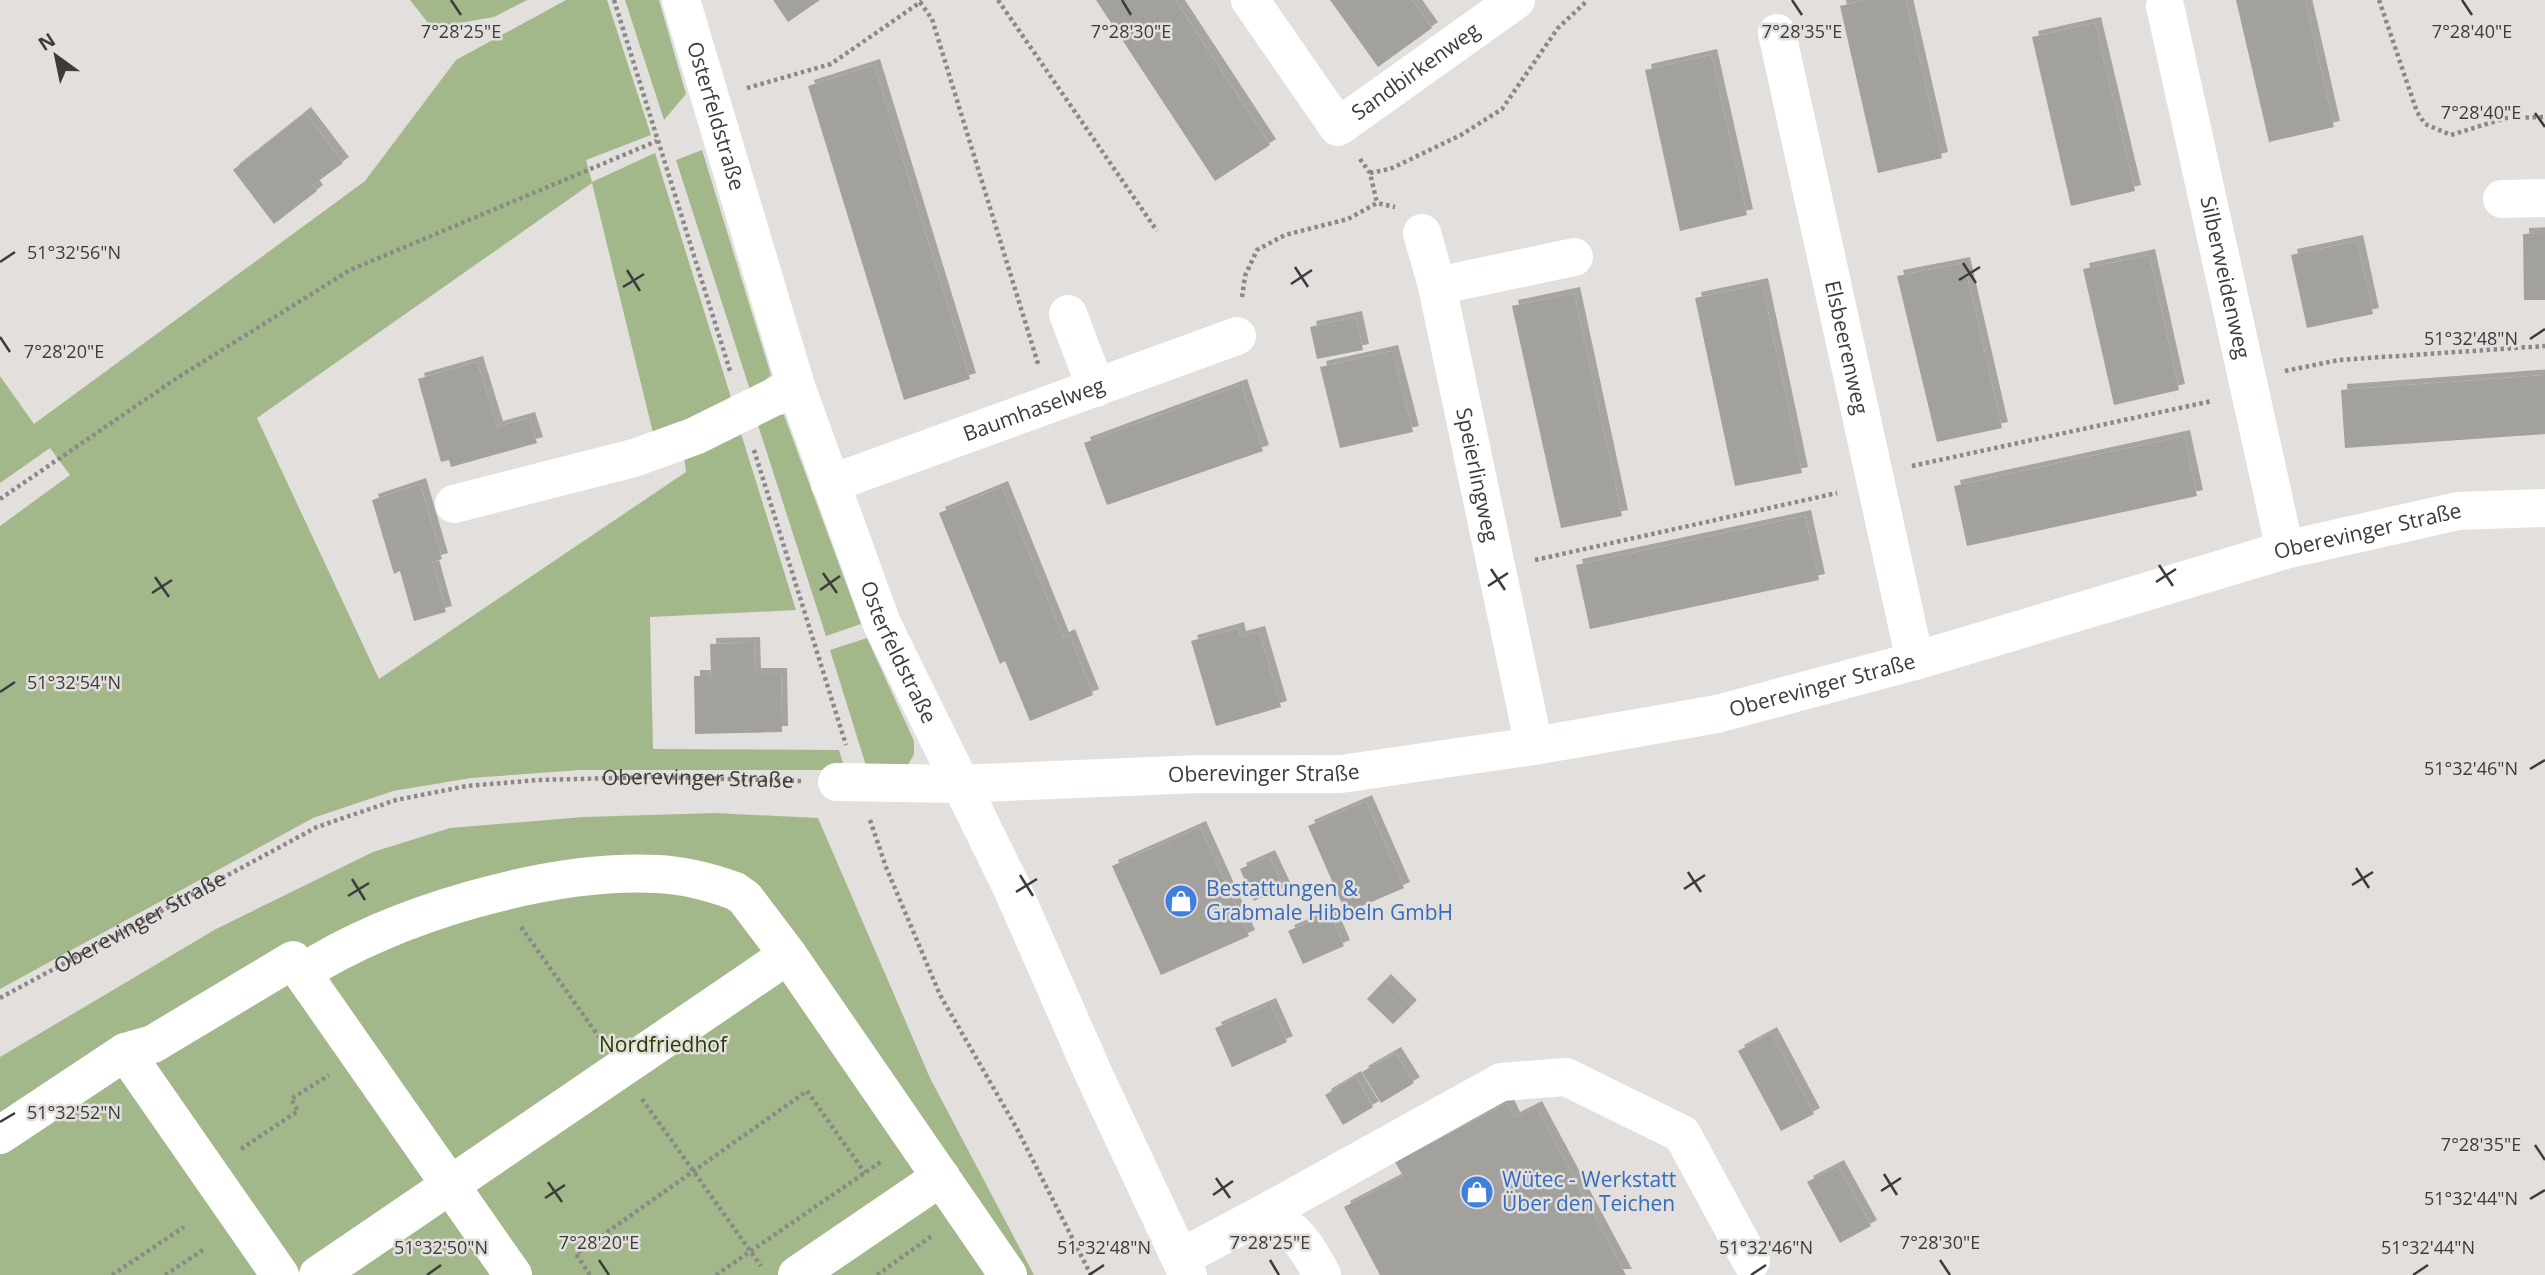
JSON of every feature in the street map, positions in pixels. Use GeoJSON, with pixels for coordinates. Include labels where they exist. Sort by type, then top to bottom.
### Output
{"type":"FeatureCollection","features":[{"type":"Feature","properties":{"kind":"street","name":"Osterfeldstraße"},"geometry":{"type":"LineString","coordinates":[[681,0],[796,386],[882,624],[958,784],[1011,887],[1184,1267]]}},
{"type":"Feature","properties":{"kind":"street","name":"Sandbirkenweg"},"geometry":{"type":"LineString","coordinates":[[1250,0],[1338,127],[1517,0]]}},
{"type":"Feature","properties":{"kind":"street","name":"Silberweidenweg"},"geometry":{"type":"LineString","coordinates":[[2165,6],[2285,550]]}},
{"type":"Feature","properties":{"kind":"street","name":"Elsbeerenweg"},"geometry":{"type":"LineString","coordinates":[[1777,33],[1915,661]]}},
{"type":"Feature","properties":{"kind":"street"},"geometry":{"type":"LineString","coordinates":[[2502,199],[2545,198]]}},
{"type":"Feature","properties":{"kind":"street","name":"Speierlingweg"},"geometry":{"type":"LineString","coordinates":[[1422,233],[1437,286],[1534,746]]}},
{"type":"Feature","properties":{"kind":"street"},"geometry":{"type":"LineString","coordinates":[[1437,286],[1574,257]]}},
{"type":"Feature","properties":{"kind":"street"},"geometry":{"type":"LineString","coordinates":[[1068,314],[1096,387]]}},
{"type":"Feature","properties":{"kind":"street","name":"Baumhaselweg"},"geometry":{"type":"LineString","coordinates":[[830,484],[1237,336]]}},
{"type":"Feature","properties":{"kind":"street"},"geometry":{"type":"LineString","coordinates":[[454,503],[634,458],[695,436],[796,386]]}},
{"type":"Feature","properties":{"kind":"street","name":"Oberevinger Straße"},"geometry":{"type":"LineString","coordinates":[[847,783],[958,784],[1200,774],[1341,774],[1534,746],[1717,714],[1915,661],[2285,550],[2458,511],[2545,508]]}},
{"type":"Feature","properties":{"kind":"street"},"geometry":{"type":"LineString","coordinates":[[302,973],[362,939],[408,921],[498,894],[617,874],[659,874],[691,878],[735,891],[745,898],[788,955],[1007,1275]]}},
{"type":"Feature","properties":{"kind":"street"},"geometry":{"type":"LineString","coordinates":[[318,1275],[788,955]]}},
{"type":"Feature","properties":{"kind":"street"},"geometry":{"type":"LineString","coordinates":[[0,1135],[125,1052],[153,1044],[293,960],[513,1275]]}},
{"type":"Feature","properties":{"kind":"street"},"geometry":{"type":"LineString","coordinates":[[125,1052],[280,1275]]}},
{"type":"Feature","properties":{"kind":"street"},"geometry":{"type":"LineString","coordinates":[[1184,1267],[1265,1213],[1501,1082],[1566,1077],[1682,1135],[1751,1261]]}},
{"type":"Feature","properties":{"kind":"street"},"geometry":{"type":"LineString","coordinates":[[797,1275],[941,1177]]}},
{"type":"Feature","properties":{"kind":"street"},"geometry":{"type":"LineString","coordinates":[[1265,1213],[1284,1223],[1304,1241],[1322,1275]]}},
{"type":"Feature","properties":{"kind":"path"},"geometry":{"type":"LineString","coordinates":[[614,0],[744,413],[847,783],[940,995],[1016,1127],[1091,1275]]}},
{"type":"Feature","properties":{"kind":"path"},"geometry":{"type":"LineString","coordinates":[[998,0],[1157,231]]}},
{"type":"Feature","properties":{"kind":"path"},"geometry":{"type":"LineString","coordinates":[[1370,173],[1390,169],[1461,135],[1502,108],[1558,28],[1588,0]]}},
{"type":"Feature","properties":{"kind":"path"},"geometry":{"type":"LineString","coordinates":[[2379,0],[2417,112],[2425,124],[2451,135],[2506,118],[2545,117]]}},
{"type":"Feature","properties":{"kind":"path"},"geometry":{"type":"LineString","coordinates":[[709,99],[831,64],[922,1],[932,19],[1038,364]]}},
{"type":"Feature","properties":{"kind":"path"},"geometry":{"type":"LineString","coordinates":[[0,499],[177,377],[350,270],[657,141]]}},
{"type":"Feature","properties":{"kind":"path"},"geometry":{"type":"LineString","coordinates":[[1237,336],[1245,276],[1257,250],[1285,235],[1348,219],[1377,203],[1373,186]]}},
{"type":"Feature","properties":{"kind":"path"},"geometry":{"type":"LineString","coordinates":[[1555,555],[1875,480],[2339,360],[2545,346]]}},
{"type":"Feature","properties":{"kind":"path","name":"Oberevinger Straße"},"geometry":{"type":"LineString","coordinates":[[0,998],[317,827],[396,800],[467,786],[538,780],[654,777],[847,783]]}},
{"type":"Feature","properties":{"kind":"path"},"geometry":{"type":"LineString","coordinates":[[498,894],[768,1275]]}},
{"type":"Feature","properties":{"kind":"path"},"geometry":{"type":"LineString","coordinates":[[208,1171],[299,1111],[291,1099],[359,1056]]}},
{"type":"Feature","properties":{"kind":"path"},"geometry":{"type":"LineString","coordinates":[[590,1275],[576,1254],[807,1091],[865,1173]]}},
{"type":"Feature","properties":{"kind":"path"},"geometry":{"type":"LineString","coordinates":[[716,1275],[914,1138]]}},
{"type":"Feature","properties":{"kind":"path"},"geometry":{"type":"LineString","coordinates":[[877,1275],[965,1212]]}},
{"type":"Feature","properties":{"kind":"path"},"geometry":{"type":"LineString","coordinates":[[112,1275],[184,1227]]}},
{"type":"Feature","properties":{"kind":"path"},"geometry":{"type":"LineString","coordinates":[[165,1275],[203,1250]]}},
{"type":"Feature","properties":{"kind":"green space"},"geometry":{"type":"Polygon","coordinates":[[[410,0],[527,0],[494,17],[432,28],[410,0]]]}},
{"type":"Feature","properties":{"kind":"green space"},"geometry":{"type":"Polygon","coordinates":[[[566,0],[607,0],[651,135],[586,160],[592,182],[655,153],[733,404],[654,437],[592,183],[257,418],[379,679],[686,472],[684,455],[739,427],[796,610],[650,617],[653,749],[839,750],[845,770],[580,770],[471,778],[393,791],[313,818],[0,989],[0,526],[70,475],[50,448],[0,483],[0,376],[34,424],[365,181],[456,60],[566,0]]]}},
{"type":"Feature","properties":{"kind":"green space"},"geometry":{"type":"Polygon","coordinates":[[[625,0],[659,0],[686,94],[664,120],[625,0]]]}},
{"type":"Feature","properties":{"kind":"green space"},"geometry":{"type":"Polygon","coordinates":[[[702,150],[771,375],[751,393],[676,160],[702,150]]]}},
{"type":"Feature","properties":{"kind":"green space"},"geometry":{"type":"Polygon","coordinates":[[[775,413],[784,415],[861,624],[826,636],[756,419],[775,413]]]}},
{"type":"Feature","properties":{"kind":"green space"},"geometry":{"type":"Polygon","coordinates":[[[867,638],[914,741],[914,754],[908,765],[867,769],[830,650],[867,638]]]}},
{"type":"Feature","properties":{"kind":"green space","name":"Nordfriedhof"},"geometry":{"type":"Polygon","coordinates":[[[715,813],[818,818],[930,1078],[1034,1275],[0,1275],[0,1057],[216,929],[373,852],[450,828],[584,817],[715,813]]]}},
{"type":"Feature","properties":{"kind":"building"},"geometry":{"type":"Polygon","coordinates":[[[773,0],[820,0],[788,22],[773,0]]]}},
{"type":"Feature","properties":{"kind":"building"},"geometry":{"type":"Polygon","coordinates":[[[1096,0],[1175,0],[1270,145],[1215,181],[1096,0]]]}},
{"type":"Feature","properties":{"kind":"building"},"geometry":{"type":"Polygon","coordinates":[[[1330,0],[1412,0],[1432,28],[1378,67],[1330,0]]]}},
{"type":"Feature","properties":{"kind":"building"},"geometry":{"type":"Polygon","coordinates":[[[1865,0],[1906,0],[1942,158],[1878,173],[1840,6],[1865,0]]]}},
{"type":"Feature","properties":{"kind":"building"},"geometry":{"type":"Polygon","coordinates":[[[2236,0],[2305,0],[2334,127],[2269,142],[2236,0]]]}},
{"type":"Feature","properties":{"kind":"building"},"geometry":{"type":"Polygon","coordinates":[[[2095,23],[2135,191],[2071,206],[2032,37],[2095,23]]]}},
{"type":"Feature","properties":{"kind":"building"},"geometry":{"type":"Polygon","coordinates":[[[1711,55],[1747,215],[1680,231],[1645,70],[1711,55]]]}},
{"type":"Feature","properties":{"kind":"building"},"geometry":{"type":"Polygon","coordinates":[[[874,65],[970,379],[904,400],[808,86],[874,65]]]}},
{"type":"Feature","properties":{"kind":"building"},"geometry":{"type":"Polygon","coordinates":[[[305,113],[343,163],[313,185],[317,191],[274,224],[233,170],[305,113]]]}},
{"type":"Feature","properties":{"kind":"building"},"geometry":{"type":"Polygon","coordinates":[[[2545,233],[2545,300],[2524,300],[2523,234],[2545,233]]]}},
{"type":"Feature","properties":{"kind":"building"},"geometry":{"type":"Polygon","coordinates":[[[2357,241],[2373,314],[2307,328],[2291,255],[2357,241]]]}},
{"type":"Feature","properties":{"kind":"building"},"geometry":{"type":"Polygon","coordinates":[[[2149,255],[2179,390],[2114,405],[2083,269],[2149,255]]]}},
{"type":"Feature","properties":{"kind":"building"},"geometry":{"type":"Polygon","coordinates":[[[1964,263],[2002,428],[1937,442],[1897,276],[1964,263]]]}},
{"type":"Feature","properties":{"kind":"building"},"geometry":{"type":"Polygon","coordinates":[[[1762,284],[1802,473],[1735,486],[1695,298],[1762,284]]]}},
{"type":"Feature","properties":{"kind":"building"},"geometry":{"type":"Polygon","coordinates":[[[1574,293],[1622,516],[1561,528],[1512,306],[1574,293]]]}},
{"type":"Feature","properties":{"kind":"building"},"geometry":{"type":"Polygon","coordinates":[[[1356,317],[1363,350],[1317,359],[1310,327],[1356,317]]]}},
{"type":"Feature","properties":{"kind":"building"},"geometry":{"type":"Polygon","coordinates":[[[1392,351],[1413,432],[1340,448],[1320,367],[1392,351]]]}},
{"type":"Feature","properties":{"kind":"building"},"geometry":{"type":"Polygon","coordinates":[[[477,362],[497,427],[529,418],[537,443],[451,467],[449,460],[441,462],[418,379],[477,362]]]}},
{"type":"Feature","properties":{"kind":"building"},"geometry":{"type":"Polygon","coordinates":[[[2545,375],[2545,434],[2345,448],[2341,390],[2545,375]]]}},
{"type":"Feature","properties":{"kind":"building"},"geometry":{"type":"Polygon","coordinates":[[[1241,385],[1263,451],[1107,505],[1084,443],[1241,385]]]}},
{"type":"Feature","properties":{"kind":"building"},"geometry":{"type":"Polygon","coordinates":[[[2184,436],[2197,496],[1967,546],[1954,486],[2184,436]]]}},
{"type":"Feature","properties":{"kind":"building"},"geometry":{"type":"Polygon","coordinates":[[[420,484],[442,559],[432,562],[446,612],[414,621],[400,571],[394,574],[372,500],[420,484]]]}},
{"type":"Feature","properties":{"kind":"building"},"geometry":{"type":"Polygon","coordinates":[[[1002,487],[1063,638],[1069,635],[1093,695],[1030,721],[1005,661],[1000,664],[939,513],[1002,487]]]}},
{"type":"Feature","properties":{"kind":"building"},"geometry":{"type":"Polygon","coordinates":[[[1805,516],[1819,580],[1590,629],[1576,565],[1805,516]]]}},
{"type":"Feature","properties":{"kind":"building"},"geometry":{"type":"Polygon","coordinates":[[[1238,628],[1240,637],[1259,632],[1281,707],[1216,726],[1191,641],[1238,628]]]}},
{"type":"Feature","properties":{"kind":"building"},"geometry":{"type":"Polygon","coordinates":[[[754,643],[755,674],[781,674],[782,732],[695,734],[694,676],[711,676],[710,644],[754,643]]]}},
{"type":"Feature","properties":{"kind":"building"},"geometry":{"type":"Polygon","coordinates":[[[1366,801],[1404,888],[1346,913],[1308,826],[1366,801]]]}},
{"type":"Feature","properties":{"kind":"building","name":"Bestattungen & Grabmale Hibbeln GmbH"},"geometry":{"type":"Polygon","coordinates":[[[1200,827],[1249,936],[1161,975],[1112,866],[1200,827]]]}},
{"type":"Feature","properties":{"kind":"building"},"geometry":{"type":"Polygon","coordinates":[[[1269,856],[1284,888],[1254,901],[1240,869],[1269,856]]]}},
{"type":"Feature","properties":{"kind":"building"},"geometry":{"type":"Polygon","coordinates":[[[1330,913],[1344,946],[1303,964],[1288,931],[1330,913]]]}},
{"type":"Feature","properties":{"kind":"building"},"geometry":{"type":"Polygon","coordinates":[[[1385,980],[1411,1006],[1393,1024],[1367,999],[1385,980]]]}},
{"type":"Feature","properties":{"kind":"building"},"geometry":{"type":"Polygon","coordinates":[[[1270,1004],[1287,1042],[1232,1067],[1215,1028],[1270,1004]]]}},
{"type":"Feature","properties":{"kind":"building"},"geometry":{"type":"Polygon","coordinates":[[[1771,1033],[1814,1114],[1781,1131],[1738,1051],[1771,1033]]]}},
{"type":"Feature","properties":{"kind":"building"},"geometry":{"type":"Polygon","coordinates":[[[1395,1053],[1414,1083],[1381,1103],[1362,1072],[1395,1053]]]}},
{"type":"Feature","properties":{"kind":"building"},"geometry":{"type":"Polygon","coordinates":[[[1355,1077],[1373,1107],[1343,1125],[1325,1095],[1355,1077]]]}},
{"type":"Feature","properties":{"kind":"building","name":"Wütec - Werkstatt Über den Teichen"},"geometry":{"type":"Polygon","coordinates":[[[1507,1103],[1514,1118],[1536,1107],[1626,1275],[1380,1275],[1344,1207],[1403,1176],[1395,1162],[1507,1103]]]}},
{"type":"Feature","properties":{"kind":"building"},"geometry":{"type":"Polygon","coordinates":[[[1838,1166],[1871,1226],[1840,1243],[1807,1182],[1838,1166]]]}},
{"type":"Feature","properties":{"kind":"place","name":"Bestattungen & Grabmale Hibbeln GmbH"},"geometry":{"type":"Point","coordinates":[1181,901]}},
{"type":"Feature","properties":{"kind":"place","name":"Wütec - Werkstatt Über den Teichen"},"geometry":{"type":"Point","coordinates":[1477,1192]}}]}
